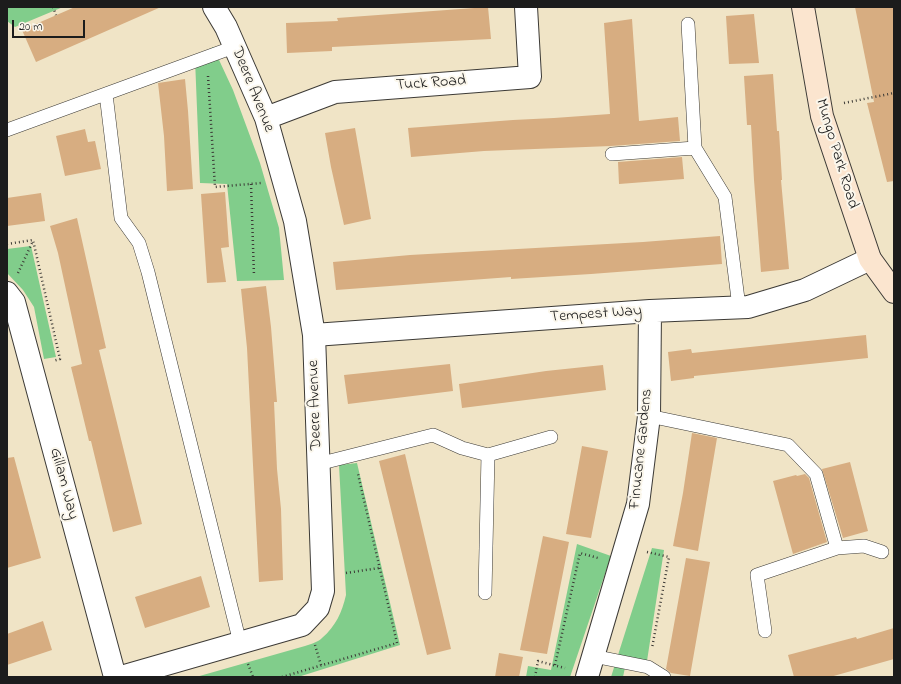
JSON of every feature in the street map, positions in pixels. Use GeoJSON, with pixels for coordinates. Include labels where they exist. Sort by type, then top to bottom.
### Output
{"type":"FeatureCollection","features":[{"type":"Feature","properties":{"kind":"street","name":"Deere Avenue"},"geometry":{"type":"LineString","coordinates":[[121,677],[302,625],[318,608],[323,591],[314,335],[295,221],[266,118],[226,27],[214,7]]}},
{"type":"Feature","properties":{"kind":"street","name":"Tuck Road"},"geometry":{"type":"LineString","coordinates":[[266,118],[335,92],[530,77],[526,7]]}},
{"type":"Feature","properties":{"kind":"street","name":"Mungo Park Road"},"geometry":{"type":"LineString","coordinates":[[803,7],[822,116],[870,259],[894,292]]}},
{"type":"Feature","properties":{"kind":"street","name":"Tempest Way"},"geometry":{"type":"LineString","coordinates":[[314,335],[650,311],[748,307],[805,290],[870,259]]}},
{"type":"Feature","properties":{"kind":"street","name":"Gillam Way"},"geometry":{"type":"LineString","coordinates":[[7,293],[14,302],[116,677]]}},
{"type":"Feature","properties":{"kind":"street","name":"Finucane Gardens"},"geometry":{"type":"LineString","coordinates":[[589,669],[638,504],[649,416],[650,311]]}},
{"type":"Feature","properties":{"kind":"lane"},"geometry":{"type":"LineString","coordinates":[[688,24],[695,148],[724,196],[738,307]]}},
{"type":"Feature","properties":{"kind":"lane"},"geometry":{"type":"LineString","coordinates":[[7,130],[234,47]]}},
{"type":"Feature","properties":{"kind":"lane"},"geometry":{"type":"LineString","coordinates":[[106,94],[121,218],[139,243],[148,272],[240,643]]}},
{"type":"Feature","properties":{"kind":"lane"},"geometry":{"type":"LineString","coordinates":[[612,154],[695,148]]}},
{"type":"Feature","properties":{"kind":"lane"},"geometry":{"type":"LineString","coordinates":[[649,416],[788,445],[816,474],[837,548]]}},
{"type":"Feature","properties":{"kind":"lane"},"geometry":{"type":"LineString","coordinates":[[318,464],[433,435],[462,448],[488,455],[551,437]]}},
{"type":"Feature","properties":{"kind":"lane"},"geometry":{"type":"LineString","coordinates":[[485,593],[488,455]]}},
{"type":"Feature","properties":{"kind":"lane"},"geometry":{"type":"LineString","coordinates":[[765,631],[757,575],[837,548],[864,546],[882,552]]}},
{"type":"Feature","properties":{"kind":"lane"},"geometry":{"type":"LineString","coordinates":[[589,669],[648,668],[664,677]]}},
{"type":"Feature","properties":{"kind":"path"},"geometry":{"type":"LineString","coordinates":[[53,7],[56,15]]}},
{"type":"Feature","properties":{"kind":"path"},"geometry":{"type":"LineString","coordinates":[[206,57],[215,187],[284,182]]}},
{"type":"Feature","properties":{"kind":"path"},"geometry":{"type":"LineString","coordinates":[[820,108],[894,93]]}},
{"type":"Feature","properties":{"kind":"path"},"geometry":{"type":"LineString","coordinates":[[251,184],[254,276]]}},
{"type":"Feature","properties":{"kind":"path"},"geometry":{"type":"LineString","coordinates":[[7,244],[33,240]]}},
{"type":"Feature","properties":{"kind":"path"},"geometry":{"type":"LineString","coordinates":[[7,293],[33,240]]}},
{"type":"Feature","properties":{"kind":"path"},"geometry":{"type":"LineString","coordinates":[[31,366],[60,359],[33,240]]}},
{"type":"Feature","properties":{"kind":"path"},"geometry":{"type":"LineString","coordinates":[[282,677],[397,642],[356,468]]}},
{"type":"Feature","properties":{"kind":"path"},"geometry":{"type":"LineString","coordinates":[[555,665],[580,553],[669,557],[648,668]]}},
{"type":"Feature","properties":{"kind":"path"},"geometry":{"type":"LineString","coordinates":[[323,577],[379,568]]}},
{"type":"Feature","properties":{"kind":"path"},"geometry":{"type":"LineString","coordinates":[[535,677],[538,661],[555,665],[589,669]]}},
{"type":"Feature","properties":{"kind":"green space"},"geometry":{"type":"Polygon","coordinates":[[[7,7],[63,7],[15,27],[7,21],[7,7]]]}},
{"type":"Feature","properties":{"kind":"green space"},"geometry":{"type":"Polygon","coordinates":[[[213,47],[233,90],[260,163],[279,228],[284,280],[237,281],[227,184],[200,183],[195,59],[213,47]]]}},
{"type":"Feature","properties":{"kind":"green space"},"geometry":{"type":"Polygon","coordinates":[[[31,246],[56,357],[44,359],[34,307],[23,290],[7,273],[7,249],[31,246]]]}},
{"type":"Feature","properties":{"kind":"green space"},"geometry":{"type":"Polygon","coordinates":[[[357,463],[400,645],[298,677],[196,677],[312,644],[327,633],[335,624],[343,607],[346,595],[339,465],[357,463]]]}},
{"type":"Feature","properties":{"kind":"green space"},"geometry":{"type":"Polygon","coordinates":[[[577,544],[611,556],[570,677],[526,677],[528,666],[551,670],[577,544]]]}},
{"type":"Feature","properties":{"kind":"green space"},"geometry":{"type":"Polygon","coordinates":[[[652,548],[664,550],[647,661],[627,658],[623,677],[611,677],[652,548]]]}},
{"type":"Feature","properties":{"kind":"building"},"geometry":{"type":"Polygon","coordinates":[[[75,7],[161,7],[36,62],[22,30],[75,7]]]}},
{"type":"Feature","properties":{"kind":"building"},"geometry":{"type":"Polygon","coordinates":[[[488,7],[491,39],[332,47],[332,51],[287,53],[286,23],[338,21],[337,18],[488,7]]]}},
{"type":"Feature","properties":{"kind":"building"},"geometry":{"type":"Polygon","coordinates":[[[855,7],[894,7],[894,181],[887,182],[867,103],[874,102],[855,7]]]}},
{"type":"Feature","properties":{"kind":"building"},"geometry":{"type":"Polygon","coordinates":[[[754,14],[759,63],[729,64],[726,16],[754,14]]]}},
{"type":"Feature","properties":{"kind":"building"},"geometry":{"type":"Polygon","coordinates":[[[632,19],[639,121],[678,117],[680,141],[611,146],[484,151],[411,157],[408,128],[610,114],[604,23],[632,19]]]}},
{"type":"Feature","properties":{"kind":"building"},"geometry":{"type":"Polygon","coordinates":[[[773,74],[777,131],[779,131],[781,180],[789,269],[761,272],[751,125],[747,125],[744,76],[773,74]]]}},
{"type":"Feature","properties":{"kind":"building"},"geometry":{"type":"Polygon","coordinates":[[[185,79],[193,189],[167,191],[164,136],[158,83],[185,79]]]}},
{"type":"Feature","properties":{"kind":"building"},"geometry":{"type":"Polygon","coordinates":[[[355,128],[371,219],[344,225],[325,133],[355,128]]]}},
{"type":"Feature","properties":{"kind":"building"},"geometry":{"type":"Polygon","coordinates":[[[85,129],[88,142],[95,141],[101,169],[65,176],[56,136],[85,129]]]}},
{"type":"Feature","properties":{"kind":"building"},"geometry":{"type":"Polygon","coordinates":[[[682,157],[684,179],[619,184],[618,162],[682,157]]]}},
{"type":"Feature","properties":{"kind":"building"},"geometry":{"type":"Polygon","coordinates":[[[225,192],[229,247],[221,248],[226,282],[207,283],[201,194],[225,192]]]}},
{"type":"Feature","properties":{"kind":"building"},"geometry":{"type":"Polygon","coordinates":[[[41,193],[45,221],[7,226],[7,198],[41,193]]]}},
{"type":"Feature","properties":{"kind":"building"},"geometry":{"type":"Polygon","coordinates":[[[77,218],[106,348],[99,350],[142,524],[113,532],[71,367],[82,364],[58,253],[50,226],[77,218]]]}},
{"type":"Feature","properties":{"kind":"building"},"geometry":{"type":"Polygon","coordinates":[[[720,236],[722,264],[591,274],[511,279],[511,277],[336,290],[333,262],[410,255],[643,242],[720,236]]]}},
{"type":"Feature","properties":{"kind":"building"},"geometry":{"type":"Polygon","coordinates":[[[266,286],[277,402],[274,402],[277,469],[281,509],[283,580],[259,582],[247,348],[241,289],[266,286]]]}},
{"type":"Feature","properties":{"kind":"building"},"geometry":{"type":"Polygon","coordinates":[[[866,335],[868,358],[694,376],[694,378],[671,381],[668,352],[691,349],[692,353],[866,335]]]}},
{"type":"Feature","properties":{"kind":"building"},"geometry":{"type":"Polygon","coordinates":[[[450,364],[453,391],[348,404],[344,375],[450,364]]]}},
{"type":"Feature","properties":{"kind":"building"},"geometry":{"type":"Polygon","coordinates":[[[603,365],[606,390],[462,408],[459,384],[546,371],[603,365]]]}},
{"type":"Feature","properties":{"kind":"building"},"geometry":{"type":"Polygon","coordinates":[[[692,433],[717,438],[698,551],[673,546],[692,433]]]}},
{"type":"Feature","properties":{"kind":"building"},"geometry":{"type":"Polygon","coordinates":[[[582,446],[608,451],[591,538],[566,534],[582,446]]]}},
{"type":"Feature","properties":{"kind":"building"},"geometry":{"type":"Polygon","coordinates":[[[405,454],[451,649],[427,655],[379,461],[405,454]]]}},
{"type":"Feature","properties":{"kind":"building"},"geometry":{"type":"Polygon","coordinates":[[[14,457],[41,558],[7,568],[7,458],[14,457]]]}},
{"type":"Feature","properties":{"kind":"building"},"geometry":{"type":"Polygon","coordinates":[[[850,462],[868,531],[843,538],[822,469],[850,462]]]}},
{"type":"Feature","properties":{"kind":"building"},"geometry":{"type":"Polygon","coordinates":[[[805,474],[809,478],[827,542],[793,554],[773,481],[805,474]]]}},
{"type":"Feature","properties":{"kind":"building"},"geometry":{"type":"Polygon","coordinates":[[[543,536],[569,542],[547,654],[520,650],[543,536]]]}},
{"type":"Feature","properties":{"kind":"building"},"geometry":{"type":"Polygon","coordinates":[[[686,558],[710,562],[690,676],[671,673],[666,669],[686,558]]]}},
{"type":"Feature","properties":{"kind":"building"},"geometry":{"type":"Polygon","coordinates":[[[201,576],[210,607],[145,628],[135,597],[201,576]]]}},
{"type":"Feature","properties":{"kind":"building"},"geometry":{"type":"Polygon","coordinates":[[[43,621],[52,650],[7,665],[7,634],[43,621]]]}},
{"type":"Feature","properties":{"kind":"building"},"geometry":{"type":"Polygon","coordinates":[[[894,628],[894,659],[830,677],[794,677],[788,655],[856,637],[857,639],[894,628]]]}},
{"type":"Feature","properties":{"kind":"building"},"geometry":{"type":"Polygon","coordinates":[[[499,653],[523,657],[519,677],[495,677],[499,653]]]}}]}
